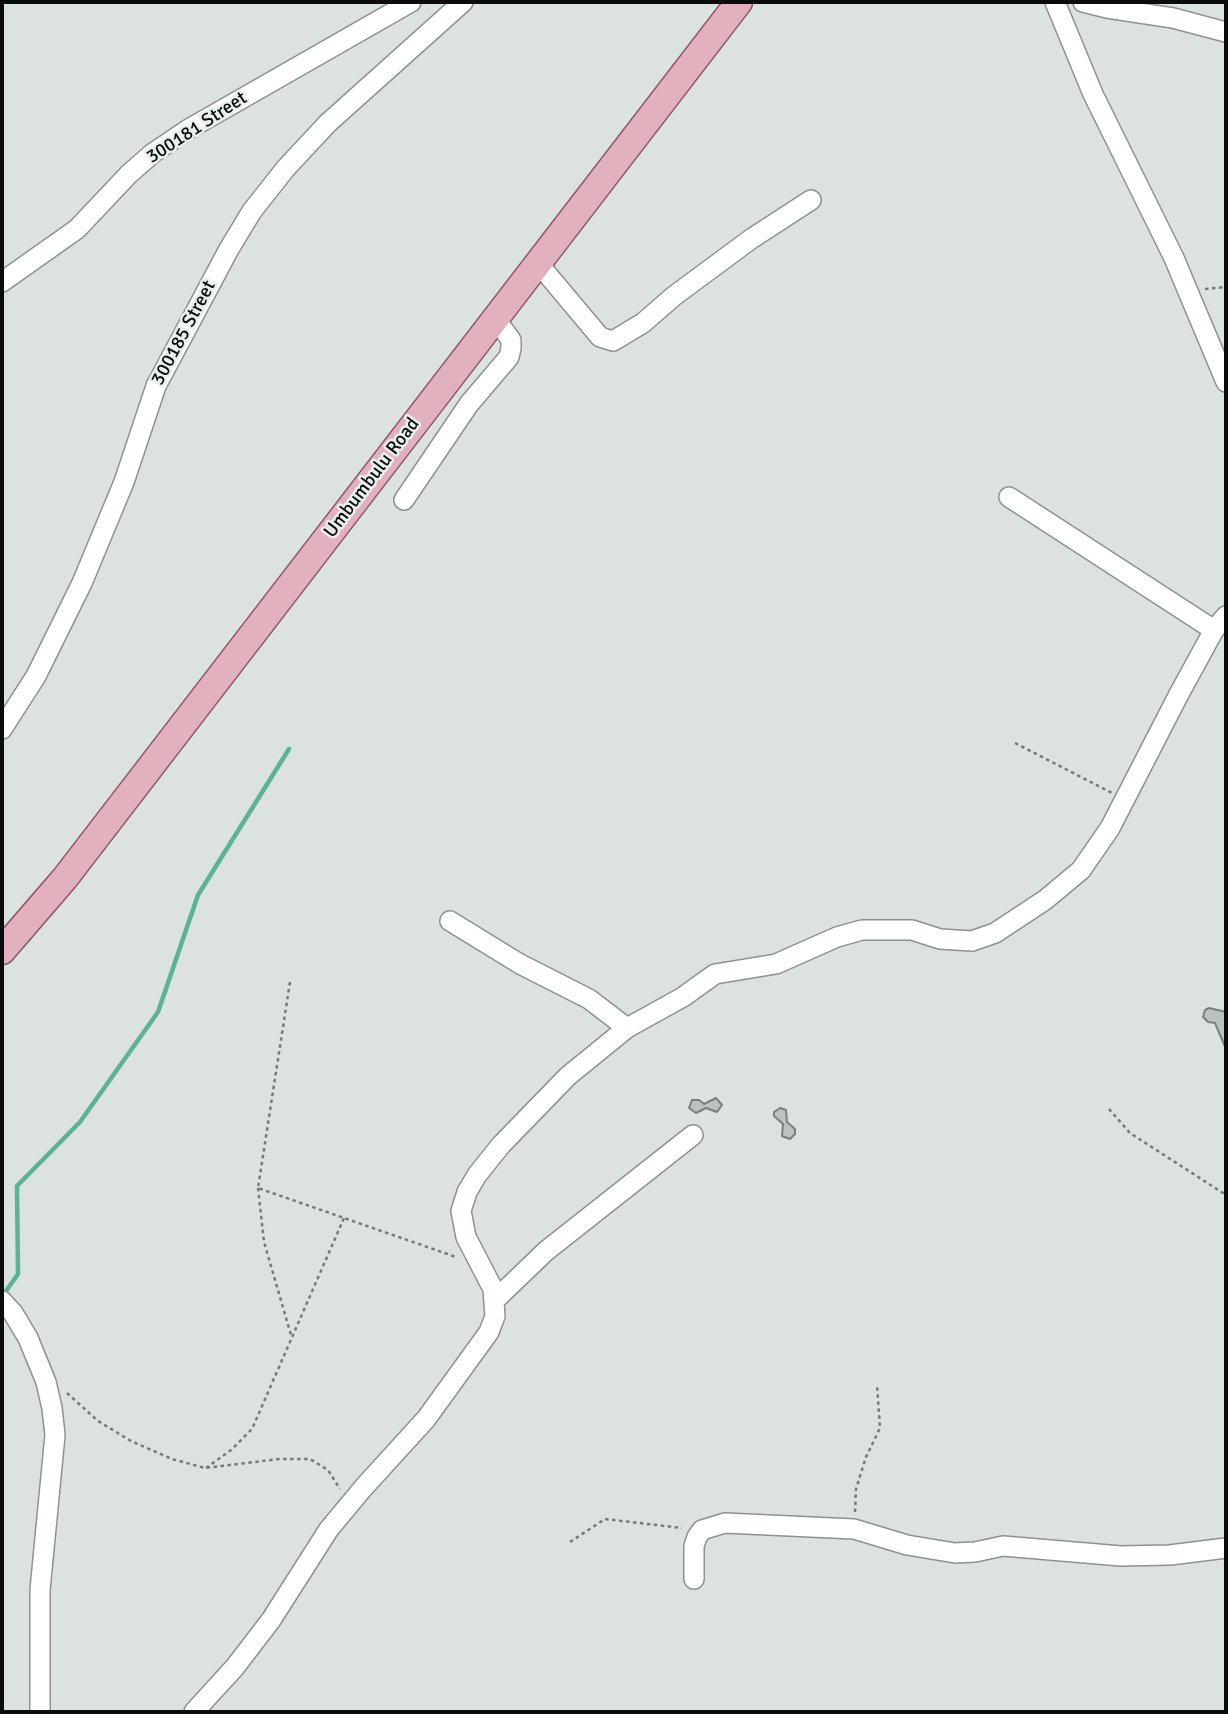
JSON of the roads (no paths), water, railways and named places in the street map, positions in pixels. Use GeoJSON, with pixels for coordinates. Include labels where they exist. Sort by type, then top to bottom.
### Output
{"type":"FeatureCollection","features":[{"type":"Feature","properties":{"kind":"main road","name":"Umbumbulu Road"},"geometry":{"type":"LineString","coordinates":[[2,951],[65,878],[739,2]]}},
{"type":"Feature","properties":{"kind":"street","name":"300181 Street"},"geometry":{"type":"LineString","coordinates":[[2,282],[77,229],[129,174],[153,153],[187,130],[411,2]]}},
{"type":"Feature","properties":{"kind":"street"},"geometry":{"type":"LineString","coordinates":[[1055,2],[1093,94],[1154,215],[1226,382]]}},
{"type":"Feature","properties":{"kind":"street"},"geometry":{"type":"LineString","coordinates":[[1083,2],[1173,18],[1218,30]]}},
{"type":"Feature","properties":{"kind":"street","name":"300185 Street"},"geometry":{"type":"LineString","coordinates":[[2,729],[36,676],[82,583],[124,482],[156,386],[252,211],[286,168],[328,124],[459,3]]}},
{"type":"Feature","properties":{"kind":"street"},"geometry":{"type":"LineString","coordinates":[[537,262],[600,337],[613,341],[643,323],[707,272],[811,200]]}},
{"type":"Feature","properties":{"kind":"street"},"geometry":{"type":"LineString","coordinates":[[404,500],[469,404],[509,357],[511,340],[495,318]]}},
{"type":"Feature","properties":{"kind":"street"},"geometry":{"type":"LineString","coordinates":[[194,1712],[235,1667],[271,1620],[329,1529],[426,1419],[489,1332],[495,1316],[493,1289],[466,1237],[461,1211],[467,1192],[477,1175],[501,1145],[568,1076],[627,1028],[683,997],[715,975],[776,964],[837,937],[862,930],[912,930],[940,939],[972,942],[995,933],[1045,900],[1081,870],[1110,828],[1220,623],[1009,497]]}},
{"type":"Feature","properties":{"kind":"street"},"geometry":{"type":"LineString","coordinates":[[450,921],[520,964],[589,999],[627,1028]]}},
{"type":"Feature","properties":{"kind":"street"},"geometry":{"type":"LineString","coordinates":[[495,1300],[546,1251],[693,1135]]}},
{"type":"Feature","properties":{"kind":"street"},"geometry":{"type":"LineString","coordinates":[[2,1301],[13,1313],[28,1338],[42,1371],[52,1408],[55,1435],[40,1590],[40,1712]]}},
{"type":"Feature","properties":{"kind":"street"},"geometry":{"type":"LineString","coordinates":[[694,1579],[694,1546],[697,1537],[702,1530],[725,1523],[854,1530],[906,1545],[955,1553],[1003,1546],[1121,1556],[1170,1555],[1226,1548]]}},
{"type":"Feature","properties":{"kind":"waterway"},"geometry":{"type":"LineString","coordinates":[[6,1291],[18,1274],[17,1186],[80,1122],[158,1012],[198,895],[289,749]]}}]}
